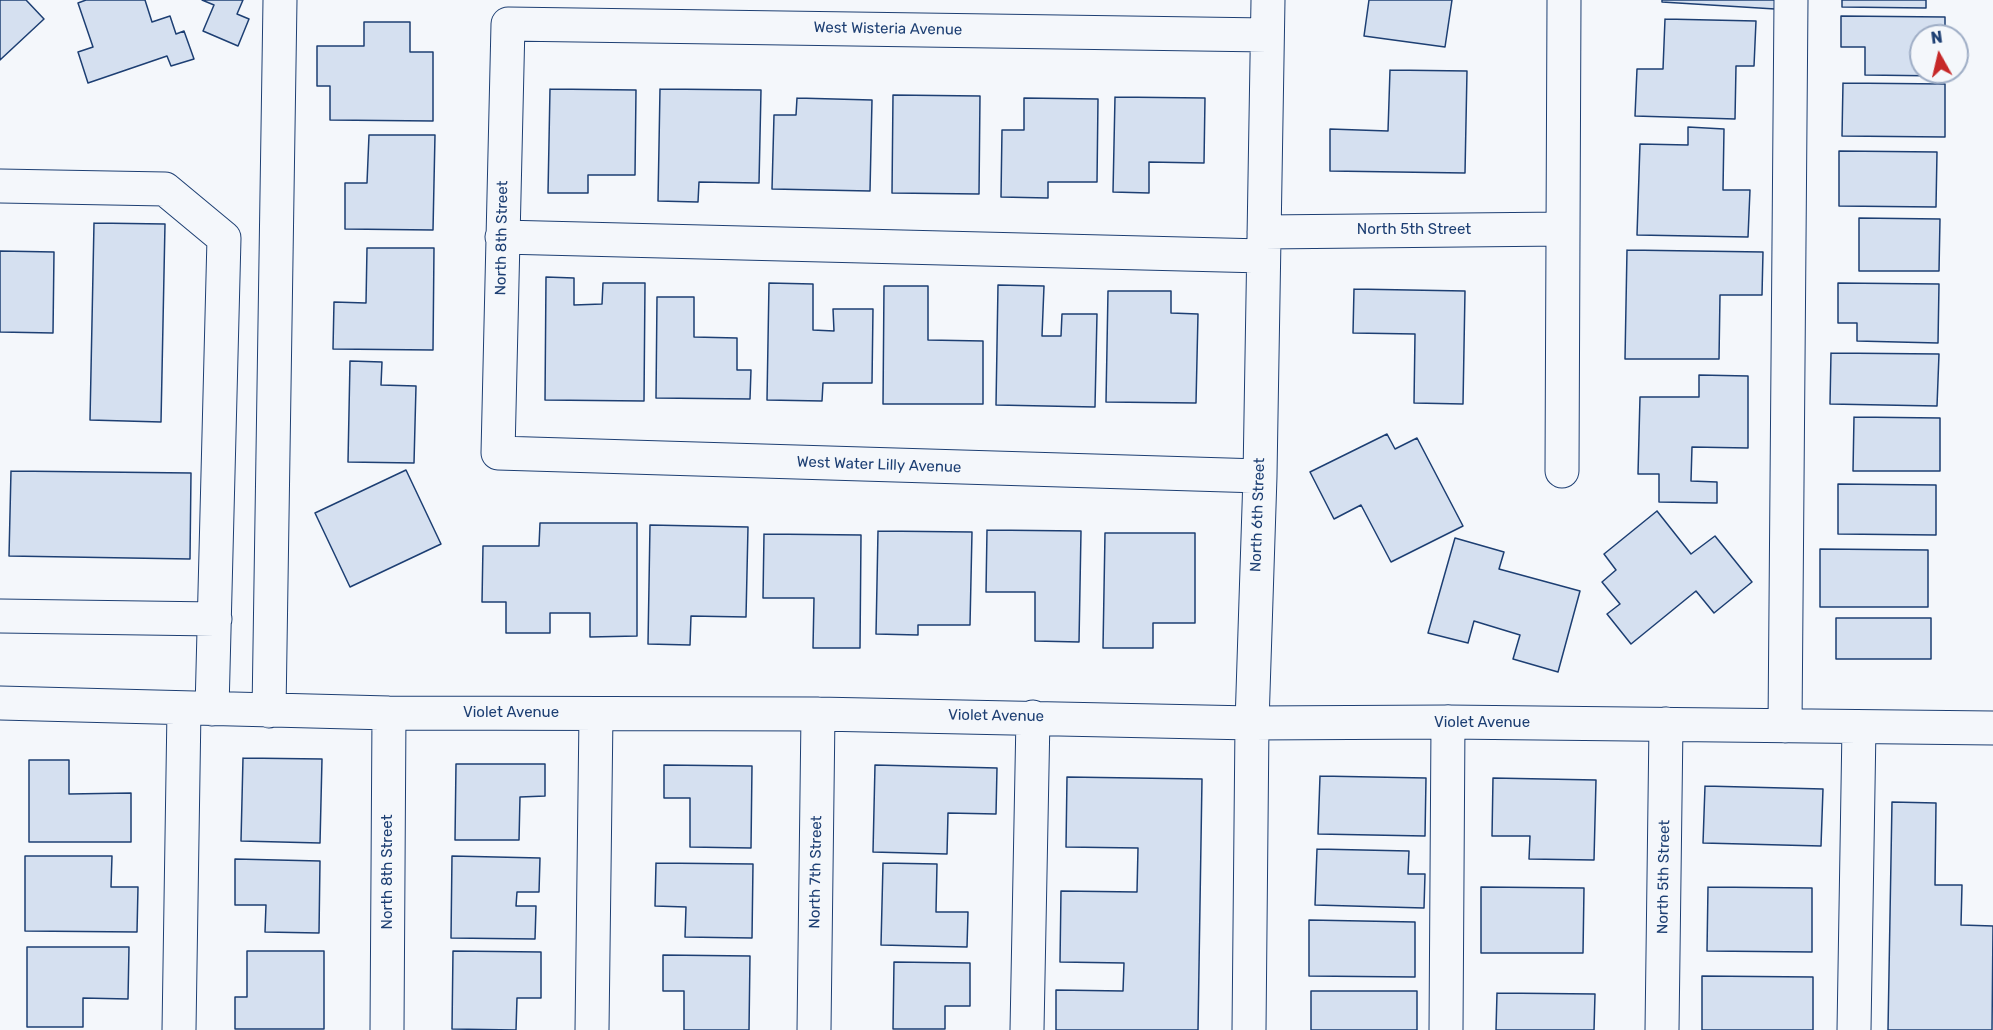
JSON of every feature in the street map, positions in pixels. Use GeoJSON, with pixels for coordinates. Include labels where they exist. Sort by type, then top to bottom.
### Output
{"type":"FeatureCollection","features":[{"type":"Feature","properties":{"kind":"street"},"geometry":{"type":"LineString","coordinates":[[269,711],[279,0]]}},
{"type":"Feature","properties":{"kind":"street","name":"North 6th Street"},"geometry":{"type":"LineString","coordinates":[[1249,1030],[1252,723],[1260,476],[1268,0]]}},
{"type":"Feature","properties":{"kind":"street"},"geometry":{"type":"LineString","coordinates":[[1562,471],[1564,0]]}},
{"type":"Feature","properties":{"kind":"street"},"geometry":{"type":"LineString","coordinates":[[1785,726],[1791,0]]}},
{"type":"Feature","properties":{"kind":"street","name":"West Wisteria Avenue"},"geometry":{"type":"LineString","coordinates":[[508,24],[1268,35]]}},
{"type":"Feature","properties":{"kind":"street","name":"North 8th Street"},"geometry":{"type":"LineString","coordinates":[[498,453],[508,24]]}},
{"type":"Feature","properties":{"kind":"street"},"geometry":{"type":"LineString","coordinates":[[0,186],[165,189],[224,238],[214,619],[198,709],[179,1030]]}},
{"type":"Feature","properties":{"kind":"street","name":"North 5th Street"},"geometry":{"type":"LineString","coordinates":[[502,237],[1264,244],[1563,229]]}},
{"type":"Feature","properties":{"kind":"street","name":"West Water Lilly Avenue"},"geometry":{"type":"LineString","coordinates":[[498,453],[1260,476]]}},
{"type":"Feature","properties":{"kind":"street"},"geometry":{"type":"LineString","coordinates":[[0,616],[214,619]]}},
{"type":"Feature","properties":{"kind":"street","name":"Violet Avenue"},"geometry":{"type":"LineString","coordinates":[[0,704],[389,713],[818,714],[1252,723],[1448,722],[1993,728]]}},
{"type":"Feature","properties":{"kind":"street","name":"North 8th Street"},"geometry":{"type":"LineString","coordinates":[[387,1030],[389,713]]}},
{"type":"Feature","properties":{"kind":"street"},"geometry":{"type":"LineString","coordinates":[[592,1030],[596,714]]}},
{"type":"Feature","properties":{"kind":"street","name":"North 7th Street"},"geometry":{"type":"LineString","coordinates":[[814,1030],[818,714]]}},
{"type":"Feature","properties":{"kind":"street"},"geometry":{"type":"LineString","coordinates":[[1027,1030],[1033,717]]}},
{"type":"Feature","properties":{"kind":"street"},"geometry":{"type":"LineString","coordinates":[[1446,1030],[1448,722]]}},
{"type":"Feature","properties":{"kind":"street","name":"North 5th Street"},"geometry":{"type":"LineString","coordinates":[[1662,1030],[1666,724]]}},
{"type":"Feature","properties":{"kind":"street"},"geometry":{"type":"LineString","coordinates":[[1854,1030],[1859,727]]}},
{"type":"Feature","properties":{"kind":"building"},"geometry":{"type":"Polygon","coordinates":[[[0,0],[26,0],[44,19],[0,60],[0,0]]]}},
{"type":"Feature","properties":{"kind":"building"},"geometry":{"type":"Polygon","coordinates":[[[86,0],[145,0],[152,22],[170,16],[176,34],[184,31],[194,59],[171,66],[167,56],[88,83],[78,52],[93,47],[78,3],[86,0]]]}},
{"type":"Feature","properties":{"kind":"building"},"geometry":{"type":"Polygon","coordinates":[[[202,0],[243,0],[237,14],[249,19],[238,46],[203,31],[214,5],[202,0]]]}},
{"type":"Feature","properties":{"kind":"building"},"geometry":{"type":"Polygon","coordinates":[[[1369,0],[1452,0],[1445,47],[1364,36],[1369,0]]]}},
{"type":"Feature","properties":{"kind":"building"},"geometry":{"type":"Polygon","coordinates":[[[1662,0],[1775,0],[1775,9],[1662,2],[1662,0]]]}},
{"type":"Feature","properties":{"kind":"building"},"geometry":{"type":"Polygon","coordinates":[[[1842,0],[1926,0],[1926,8],[1842,7],[1842,0]]]}},
{"type":"Feature","properties":{"kind":"building"},"geometry":{"type":"Polygon","coordinates":[[[1841,16],[1945,17],[1945,24],[1909,24],[1909,76],[1865,75],[1865,47],[1841,47],[1841,16]]]}},
{"type":"Feature","properties":{"kind":"building"},"geometry":{"type":"Polygon","coordinates":[[[1665,19],[1756,21],[1754,66],[1736,66],[1735,119],[1635,116],[1637,69],[1663,69],[1665,19]]]}},
{"type":"Feature","properties":{"kind":"building"},"geometry":{"type":"Polygon","coordinates":[[[364,22],[410,22],[410,52],[433,52],[433,121],[330,120],[330,86],[317,86],[317,46],[364,46],[364,22]]]}},
{"type":"Feature","properties":{"kind":"building"},"geometry":{"type":"Polygon","coordinates":[[[1390,70],[1467,71],[1465,173],[1330,171],[1330,129],[1388,131],[1390,70]]]}},
{"type":"Feature","properties":{"kind":"building"},"geometry":{"type":"Polygon","coordinates":[[[1843,83],[1945,84],[1945,137],[1842,136],[1843,83]]]}},
{"type":"Feature","properties":{"kind":"building"},"geometry":{"type":"Polygon","coordinates":[[[550,89],[636,90],[635,175],[588,175],[588,193],[548,193],[550,89]]]}},
{"type":"Feature","properties":{"kind":"building"},"geometry":{"type":"Polygon","coordinates":[[[660,89],[761,90],[759,183],[699,182],[698,202],[658,201],[660,89]]]}},
{"type":"Feature","properties":{"kind":"building"},"geometry":{"type":"Polygon","coordinates":[[[893,95],[980,96],[979,194],[892,193],[893,95]]]}},
{"type":"Feature","properties":{"kind":"building"},"geometry":{"type":"Polygon","coordinates":[[[1115,97],[1205,98],[1204,163],[1149,162],[1149,193],[1113,192],[1115,97]]]}},
{"type":"Feature","properties":{"kind":"building"},"geometry":{"type":"Polygon","coordinates":[[[797,98],[872,100],[870,191],[772,189],[774,115],[796,115],[797,98]]]}},
{"type":"Feature","properties":{"kind":"building"},"geometry":{"type":"Polygon","coordinates":[[[1024,98],[1098,99],[1097,182],[1048,182],[1048,198],[1001,197],[1002,130],[1024,130],[1024,98]]]}},
{"type":"Feature","properties":{"kind":"building"},"geometry":{"type":"Polygon","coordinates":[[[1688,127],[1724,129],[1723,190],[1750,190],[1748,237],[1637,235],[1640,144],[1688,145],[1688,127]]]}},
{"type":"Feature","properties":{"kind":"building"},"geometry":{"type":"Polygon","coordinates":[[[369,135],[435,135],[433,230],[345,229],[345,183],[367,183],[369,135]]]}},
{"type":"Feature","properties":{"kind":"building"},"geometry":{"type":"Polygon","coordinates":[[[1839,151],[1937,152],[1936,207],[1839,206],[1839,151]]]}},
{"type":"Feature","properties":{"kind":"building"},"geometry":{"type":"Polygon","coordinates":[[[1859,218],[1940,219],[1939,271],[1859,271],[1859,218]]]}},
{"type":"Feature","properties":{"kind":"building"},"geometry":{"type":"Polygon","coordinates":[[[94,223],[165,224],[161,422],[90,420],[94,223]]]}},
{"type":"Feature","properties":{"kind":"building"},"geometry":{"type":"Polygon","coordinates":[[[367,248],[434,248],[433,350],[333,349],[334,302],[366,303],[367,248]]]}},
{"type":"Feature","properties":{"kind":"building"},"geometry":{"type":"Polygon","coordinates":[[[1627,250],[1763,252],[1762,295],[1720,295],[1719,359],[1625,359],[1627,250]]]}},
{"type":"Feature","properties":{"kind":"building"},"geometry":{"type":"Polygon","coordinates":[[[0,251],[54,252],[53,333],[0,332],[0,251]]]}},
{"type":"Feature","properties":{"kind":"building"},"geometry":{"type":"Polygon","coordinates":[[[546,277],[574,278],[574,305],[602,304],[603,283],[645,283],[644,401],[545,400],[546,277]]]}},
{"type":"Feature","properties":{"kind":"building"},"geometry":{"type":"Polygon","coordinates":[[[769,283],[813,284],[813,330],[834,331],[833,309],[873,309],[872,383],[823,383],[822,401],[767,400],[769,283]]]}},
{"type":"Feature","properties":{"kind":"building"},"geometry":{"type":"Polygon","coordinates":[[[1838,283],[1939,284],[1938,343],[1857,341],[1857,323],[1838,323],[1838,283]]]}},
{"type":"Feature","properties":{"kind":"building"},"geometry":{"type":"Polygon","coordinates":[[[998,285],[1044,286],[1042,336],[1061,336],[1062,314],[1097,314],[1095,407],[996,405],[998,285]]]}},
{"type":"Feature","properties":{"kind":"building"},"geometry":{"type":"Polygon","coordinates":[[[884,286],[928,286],[928,340],[983,341],[983,404],[883,404],[884,286]]]}},
{"type":"Feature","properties":{"kind":"building"},"geometry":{"type":"Polygon","coordinates":[[[1354,289],[1465,291],[1463,404],[1414,403],[1415,334],[1353,333],[1354,289]]]}},
{"type":"Feature","properties":{"kind":"building"},"geometry":{"type":"Polygon","coordinates":[[[1108,291],[1171,291],[1171,313],[1198,314],[1196,403],[1106,402],[1108,291]]]}},
{"type":"Feature","properties":{"kind":"building"},"geometry":{"type":"Polygon","coordinates":[[[657,297],[694,297],[694,337],[737,338],[737,370],[751,370],[750,399],[656,398],[657,297]]]}},
{"type":"Feature","properties":{"kind":"building"},"geometry":{"type":"Polygon","coordinates":[[[1831,353],[1939,354],[1937,406],[1830,404],[1831,353]]]}},
{"type":"Feature","properties":{"kind":"building"},"geometry":{"type":"Polygon","coordinates":[[[350,361],[382,362],[381,385],[416,386],[414,463],[348,462],[350,361]]]}},
{"type":"Feature","properties":{"kind":"building"},"geometry":{"type":"Polygon","coordinates":[[[1699,375],[1748,376],[1748,448],[1692,447],[1691,481],[1717,482],[1717,503],[1659,502],[1659,474],[1638,474],[1640,397],[1699,397],[1699,375]]]}},
{"type":"Feature","properties":{"kind":"building"},"geometry":{"type":"Polygon","coordinates":[[[1854,417],[1940,418],[1940,471],[1853,471],[1854,417]]]}},
{"type":"Feature","properties":{"kind":"building"},"geometry":{"type":"Polygon","coordinates":[[[1387,434],[1395,449],[1417,438],[1463,526],[1391,562],[1361,505],[1334,519],[1310,472],[1387,434]]]}},
{"type":"Feature","properties":{"kind":"building"},"geometry":{"type":"Polygon","coordinates":[[[406,470],[441,544],[350,587],[315,513],[406,470]]]}},
{"type":"Feature","properties":{"kind":"building"},"geometry":{"type":"Polygon","coordinates":[[[11,471],[191,473],[190,559],[9,556],[11,471]]]}},
{"type":"Feature","properties":{"kind":"building"},"geometry":{"type":"Polygon","coordinates":[[[1838,484],[1936,485],[1936,535],[1838,534],[1838,484]]]}},
{"type":"Feature","properties":{"kind":"building"},"geometry":{"type":"Polygon","coordinates":[[[1657,511],[1691,554],[1715,536],[1752,582],[1714,613],[1696,591],[1631,644],[1607,614],[1620,604],[1602,582],[1616,570],[1604,554],[1657,511]]]}},
{"type":"Feature","properties":{"kind":"building"},"geometry":{"type":"Polygon","coordinates":[[[540,523],[637,523],[637,636],[590,637],[590,613],[550,613],[550,633],[506,633],[506,602],[482,602],[483,546],[539,546],[540,523]]]}},
{"type":"Feature","properties":{"kind":"building"},"geometry":{"type":"Polygon","coordinates":[[[650,525],[748,527],[746,617],[691,616],[690,645],[648,644],[650,525]]]}},
{"type":"Feature","properties":{"kind":"building"},"geometry":{"type":"Polygon","coordinates":[[[987,530],[1081,531],[1079,642],[1035,641],[1035,592],[986,592],[987,530]]]}},
{"type":"Feature","properties":{"kind":"building"},"geometry":{"type":"Polygon","coordinates":[[[878,531],[972,532],[970,625],[918,625],[918,635],[876,634],[878,531]]]}},
{"type":"Feature","properties":{"kind":"building"},"geometry":{"type":"Polygon","coordinates":[[[1105,533],[1195,533],[1195,623],[1153,623],[1153,648],[1103,648],[1105,533]]]}},
{"type":"Feature","properties":{"kind":"building"},"geometry":{"type":"Polygon","coordinates":[[[764,534],[861,535],[860,648],[813,648],[814,598],[763,598],[764,534]]]}},
{"type":"Feature","properties":{"kind":"building"},"geometry":{"type":"Polygon","coordinates":[[[1455,538],[1504,552],[1499,569],[1580,591],[1558,672],[1513,659],[1520,635],[1474,621],[1468,643],[1428,633],[1455,538]]]}},
{"type":"Feature","properties":{"kind":"building"},"geometry":{"type":"Polygon","coordinates":[[[1820,549],[1928,550],[1928,607],[1820,607],[1820,549]]]}},
{"type":"Feature","properties":{"kind":"building"},"geometry":{"type":"Polygon","coordinates":[[[1836,618],[1931,618],[1931,659],[1836,659],[1836,618]]]}},
{"type":"Feature","properties":{"kind":"building"},"geometry":{"type":"Polygon","coordinates":[[[243,758],[322,759],[320,843],[241,841],[243,758]]]}},
{"type":"Feature","properties":{"kind":"building"},"geometry":{"type":"Polygon","coordinates":[[[29,760],[69,760],[69,794],[131,793],[131,842],[29,842],[29,760]]]}},
{"type":"Feature","properties":{"kind":"building"},"geometry":{"type":"Polygon","coordinates":[[[456,764],[545,764],[545,796],[520,797],[519,840],[455,840],[456,764]]]}},
{"type":"Feature","properties":{"kind":"building"},"geometry":{"type":"Polygon","coordinates":[[[664,765],[752,766],[751,848],[690,847],[690,798],[664,798],[664,765]]]}},
{"type":"Feature","properties":{"kind":"building"},"geometry":{"type":"Polygon","coordinates":[[[875,765],[997,768],[996,814],[948,813],[947,854],[873,852],[875,765]]]}},
{"type":"Feature","properties":{"kind":"building"},"geometry":{"type":"Polygon","coordinates":[[[1320,776],[1426,778],[1425,836],[1318,834],[1320,776]]]}},
{"type":"Feature","properties":{"kind":"building"},"geometry":{"type":"Polygon","coordinates":[[[1067,777],[1202,779],[1198,1030],[1056,1030],[1056,990],[1123,991],[1124,963],[1060,962],[1061,891],[1137,892],[1138,848],[1066,847],[1067,777]]]}},
{"type":"Feature","properties":{"kind":"building"},"geometry":{"type":"Polygon","coordinates":[[[1493,778],[1596,780],[1594,860],[1529,859],[1530,836],[1492,836],[1493,778]]]}},
{"type":"Feature","properties":{"kind":"building"},"geometry":{"type":"Polygon","coordinates":[[[1705,786],[1823,789],[1821,846],[1703,843],[1705,786]]]}},
{"type":"Feature","properties":{"kind":"building"},"geometry":{"type":"Polygon","coordinates":[[[1892,802],[1936,803],[1935,885],[1962,885],[1961,925],[1993,926],[1992,1030],[1888,1030],[1892,802]]]}},
{"type":"Feature","properties":{"kind":"building"},"geometry":{"type":"Polygon","coordinates":[[[1317,849],[1409,851],[1408,874],[1425,874],[1424,908],[1315,905],[1317,849]]]}},
{"type":"Feature","properties":{"kind":"building"},"geometry":{"type":"Polygon","coordinates":[[[25,856],[112,856],[111,887],[138,887],[137,932],[25,931],[25,856]]]}},
{"type":"Feature","properties":{"kind":"building"},"geometry":{"type":"Polygon","coordinates":[[[452,856],[540,858],[539,892],[517,892],[516,906],[536,906],[535,939],[451,938],[452,856]]]}},
{"type":"Feature","properties":{"kind":"building"},"geometry":{"type":"Polygon","coordinates":[[[235,859],[320,861],[319,933],[265,932],[266,905],[235,905],[235,859]]]}},
{"type":"Feature","properties":{"kind":"building"},"geometry":{"type":"Polygon","coordinates":[[[656,863],[753,864],[752,938],[685,937],[686,907],[655,906],[656,863]]]}},
{"type":"Feature","properties":{"kind":"building"},"geometry":{"type":"Polygon","coordinates":[[[883,863],[937,864],[936,912],[968,912],[967,947],[881,945],[883,863]]]}},
{"type":"Feature","properties":{"kind":"building"},"geometry":{"type":"Polygon","coordinates":[[[1481,887],[1584,888],[1583,953],[1481,953],[1481,887]]]}},
{"type":"Feature","properties":{"kind":"building"},"geometry":{"type":"Polygon","coordinates":[[[1708,887],[1812,888],[1812,952],[1707,951],[1708,887]]]}},
{"type":"Feature","properties":{"kind":"building"},"geometry":{"type":"Polygon","coordinates":[[[1309,920],[1415,922],[1415,977],[1309,976],[1309,920]]]}},
{"type":"Feature","properties":{"kind":"building"},"geometry":{"type":"Polygon","coordinates":[[[27,947],[129,947],[128,999],[83,998],[83,1027],[27,1027],[27,947]]]}},
{"type":"Feature","properties":{"kind":"building"},"geometry":{"type":"Polygon","coordinates":[[[247,951],[324,951],[324,1029],[235,1029],[235,997],[247,997],[247,951]]]}},
{"type":"Feature","properties":{"kind":"building"},"geometry":{"type":"Polygon","coordinates":[[[453,951],[541,952],[541,998],[517,998],[516,1030],[452,1029],[453,951]]]}},
{"type":"Feature","properties":{"kind":"building"},"geometry":{"type":"Polygon","coordinates":[[[663,955],[750,956],[749,1030],[684,1030],[684,991],[663,991],[663,955]]]}},
{"type":"Feature","properties":{"kind":"building"},"geometry":{"type":"Polygon","coordinates":[[[894,962],[970,963],[970,1006],[945,1006],[945,1029],[893,1029],[894,962]]]}},
{"type":"Feature","properties":{"kind":"building"},"geometry":{"type":"Polygon","coordinates":[[[1702,976],[1813,977],[1813,1030],[1702,1030],[1702,976]]]}},
{"type":"Feature","properties":{"kind":"building"},"geometry":{"type":"Polygon","coordinates":[[[1311,991],[1417,991],[1417,1030],[1311,1030],[1311,991]]]}},
{"type":"Feature","properties":{"kind":"building"},"geometry":{"type":"Polygon","coordinates":[[[1497,993],[1595,994],[1594,1030],[1496,1030],[1497,993]]]}}]}
